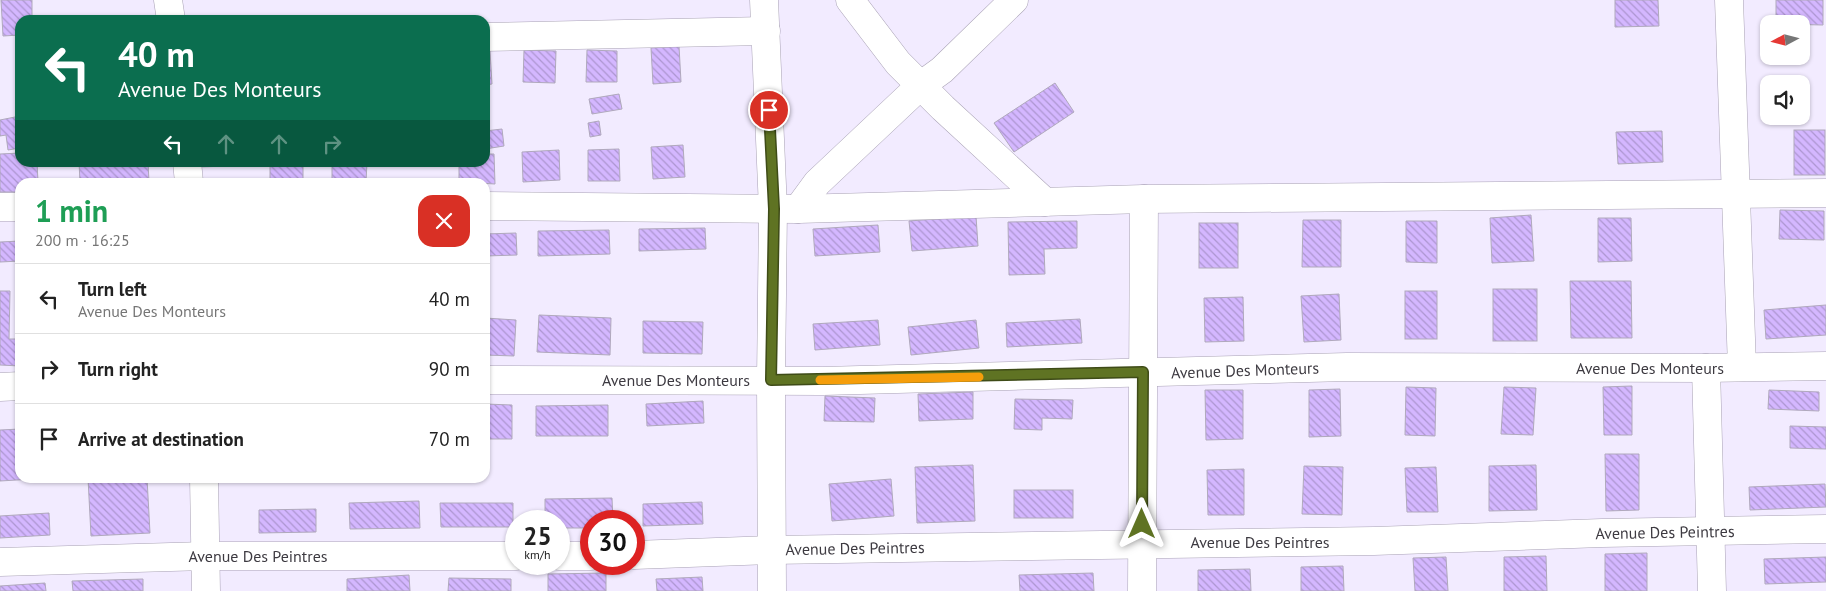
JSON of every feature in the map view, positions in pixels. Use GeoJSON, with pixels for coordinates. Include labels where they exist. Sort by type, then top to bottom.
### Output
{"type":"FeatureCollection","features":[{"type":"Feature","properties":{"kind":"street"},"geometry":{"type":"LineString","coordinates":[[168,0],[170,15]]}},
{"type":"Feature","properties":{"kind":"street"},"geometry":{"type":"LineString","coordinates":[[764,0],[786,209],[771,380],[772,591]]}},
{"type":"Feature","properties":{"kind":"street"},"geometry":{"type":"LineString","coordinates":[[850,0],[898,63],[920,86],[1044,202]]}},
{"type":"Feature","properties":{"kind":"street"},"geometry":{"type":"LineString","coordinates":[[786,209],[920,86],[942,70],[1014,0]]}},
{"type":"Feature","properties":{"kind":"street"},"geometry":{"type":"LineString","coordinates":[[1729,0],[1738,193],[1742,367]]}},
{"type":"Feature","properties":{"kind":"street"},"geometry":{"type":"LineString","coordinates":[[490,37],[766,31]]}},
{"type":"Feature","properties":{"kind":"street"},"geometry":{"type":"LineString","coordinates":[[490,206],[786,209],[1144,199],[1826,192]]}},
{"type":"Feature","properties":{"kind":"street"},"geometry":{"type":"LineString","coordinates":[[1142,591],[1144,199]]}},
{"type":"Feature","properties":{"kind":"street"},"geometry":{"type":"LineString","coordinates":[[0,207],[15,207]]}},
{"type":"Feature","properties":{"kind":"street","name":"Avenue Des Monteurs"},"geometry":{"type":"LineString","coordinates":[[490,380],[771,380],[1347,367],[1706,368],[1826,366]]}},
{"type":"Feature","properties":{"kind":"street"},"geometry":{"type":"LineString","coordinates":[[1706,368],[1712,591]]}},
{"type":"Feature","properties":{"kind":"street"},"geometry":{"type":"LineString","coordinates":[[0,387],[15,386]]}},
{"type":"Feature","properties":{"kind":"street"},"geometry":{"type":"LineString","coordinates":[[204,483],[206,591]]}},
{"type":"Feature","properties":{"kind":"street","name":"Avenue Des Peintres"},"geometry":{"type":"LineString","coordinates":[[645,555],[771,550],[1142,543],[1374,542],[1826,529]]}},
{"type":"Feature","properties":{"kind":"street","name":"Avenue Des Peintres"},"geometry":{"type":"LineString","coordinates":[[0,562],[205,556],[505,556]]}},
{"type":"Feature","properties":{"kind":"building"},"geometry":{"type":"Polygon","coordinates":[[[1,0],[32,0],[32,15],[15,15],[15,35],[3,36],[1,0]]]}},
{"type":"Feature","properties":{"kind":"building"},"geometry":{"type":"Polygon","coordinates":[[[1615,0],[1658,0],[1659,26],[1615,27],[1615,0]]]}},
{"type":"Feature","properties":{"kind":"building"},"geometry":{"type":"Polygon","coordinates":[[[1776,0],[1823,0],[1823,25],[1810,25],[1810,15],[1776,15],[1776,0]]]}},
{"type":"Feature","properties":{"kind":"building"},"geometry":{"type":"Polygon","coordinates":[[[679,46],[681,82],[653,84],[651,48],[679,46]]]}},
{"type":"Feature","properties":{"kind":"building"},"geometry":{"type":"Polygon","coordinates":[[[524,50],[556,51],[555,83],[523,82],[524,50]]]}},
{"type":"Feature","properties":{"kind":"building"},"geometry":{"type":"Polygon","coordinates":[[[587,50],[617,51],[617,82],[586,82],[587,50]]]}},
{"type":"Feature","properties":{"kind":"building"},"geometry":{"type":"Polygon","coordinates":[[[490,51],[492,84],[490,84],[490,51]]]}},
{"type":"Feature","properties":{"kind":"building"},"geometry":{"type":"Polygon","coordinates":[[[1055,83],[1074,112],[1014,152],[994,123],[1055,83]]]}},
{"type":"Feature","properties":{"kind":"building"},"geometry":{"type":"Polygon","coordinates":[[[619,94],[622,109],[592,114],[589,99],[619,94]]]}},
{"type":"Feature","properties":{"kind":"building"},"geometry":{"type":"Polygon","coordinates":[[[15,117],[15,149],[8,150],[6,135],[0,136],[0,120],[15,117]]]}},
{"type":"Feature","properties":{"kind":"building"},"geometry":{"type":"Polygon","coordinates":[[[599,121],[601,135],[590,137],[588,123],[599,121]]]}},
{"type":"Feature","properties":{"kind":"building"},"geometry":{"type":"Polygon","coordinates":[[[502,129],[504,146],[490,148],[490,130],[502,129]]]}},
{"type":"Feature","properties":{"kind":"building"},"geometry":{"type":"Polygon","coordinates":[[[1794,130],[1825,130],[1825,175],[1794,175],[1794,130]]]}},
{"type":"Feature","properties":{"kind":"building"},"geometry":{"type":"Polygon","coordinates":[[[1662,131],[1663,162],[1618,164],[1616,132],[1662,131]]]}},
{"type":"Feature","properties":{"kind":"building"},"geometry":{"type":"Polygon","coordinates":[[[683,145],[685,177],[653,179],[651,147],[683,145]]]}},
{"type":"Feature","properties":{"kind":"building"},"geometry":{"type":"Polygon","coordinates":[[[619,149],[620,181],[588,181],[588,150],[619,149]]]}},
{"type":"Feature","properties":{"kind":"building"},"geometry":{"type":"Polygon","coordinates":[[[559,150],[560,180],[523,182],[522,152],[559,150]]]}},
{"type":"Feature","properties":{"kind":"building"},"geometry":{"type":"Polygon","coordinates":[[[15,153],[15,167],[37,167],[38,178],[15,178],[15,192],[0,192],[0,154],[15,153]]]}},
{"type":"Feature","properties":{"kind":"building"},"geometry":{"type":"Polygon","coordinates":[[[490,154],[494,154],[495,184],[490,184],[490,178],[459,178],[459,167],[490,167],[490,154]]]}},
{"type":"Feature","properties":{"kind":"building"},"geometry":{"type":"Polygon","coordinates":[[[79,167],[148,167],[149,178],[80,178],[79,167]]]}},
{"type":"Feature","properties":{"kind":"building"},"geometry":{"type":"Polygon","coordinates":[[[270,167],[303,167],[303,178],[270,178],[270,167]]]}},
{"type":"Feature","properties":{"kind":"building"},"geometry":{"type":"Polygon","coordinates":[[[332,167],[367,167],[366,178],[332,178],[332,167]]]}},
{"type":"Feature","properties":{"kind":"building"},"geometry":{"type":"Polygon","coordinates":[[[1780,210],[1824,211],[1824,240],[1779,239],[1780,210]]]}},
{"type":"Feature","properties":{"kind":"building"},"geometry":{"type":"Polygon","coordinates":[[[1531,215],[1534,261],[1492,263],[1490,218],[1531,215]]]}},
{"type":"Feature","properties":{"kind":"building"},"geometry":{"type":"Polygon","coordinates":[[[976,216],[978,246],[912,251],[909,221],[976,216]]]}},
{"type":"Feature","properties":{"kind":"building"},"geometry":{"type":"Polygon","coordinates":[[[1598,218],[1631,218],[1632,261],[1598,262],[1598,218]]]}},
{"type":"Feature","properties":{"kind":"building"},"geometry":{"type":"Polygon","coordinates":[[[1303,220],[1341,220],[1341,267],[1302,267],[1303,220]]]}},
{"type":"Feature","properties":{"kind":"building"},"geometry":{"type":"Polygon","coordinates":[[[1077,221],[1077,248],[1044,249],[1045,274],[1009,275],[1008,222],[1077,221]]]}},
{"type":"Feature","properties":{"kind":"building"},"geometry":{"type":"Polygon","coordinates":[[[1406,221],[1437,221],[1437,263],[1406,262],[1406,221]]]}},
{"type":"Feature","properties":{"kind":"building"},"geometry":{"type":"Polygon","coordinates":[[[1199,223],[1238,223],[1238,268],[1199,268],[1199,223]]]}},
{"type":"Feature","properties":{"kind":"building"},"geometry":{"type":"Polygon","coordinates":[[[878,225],[880,252],[815,256],[813,229],[878,225]]]}},
{"type":"Feature","properties":{"kind":"building"},"geometry":{"type":"Polygon","coordinates":[[[705,228],[706,249],[639,251],[639,229],[705,228]]]}},
{"type":"Feature","properties":{"kind":"building"},"geometry":{"type":"Polygon","coordinates":[[[609,230],[610,254],[538,256],[538,231],[609,230]]]}},
{"type":"Feature","properties":{"kind":"building"},"geometry":{"type":"Polygon","coordinates":[[[516,233],[517,255],[490,256],[490,234],[516,233]]]}},
{"type":"Feature","properties":{"kind":"building"},"geometry":{"type":"Polygon","coordinates":[[[15,241],[15,261],[0,262],[0,242],[15,241]]]}},
{"type":"Feature","properties":{"kind":"building"},"geometry":{"type":"Polygon","coordinates":[[[1570,281],[1631,281],[1632,338],[1571,338],[1570,281]]]}},
{"type":"Feature","properties":{"kind":"building"},"geometry":{"type":"Polygon","coordinates":[[[1493,289],[1537,289],[1537,341],[1493,341],[1493,289]]]}},
{"type":"Feature","properties":{"kind":"building"},"geometry":{"type":"Polygon","coordinates":[[[0,291],[10,291],[9,339],[15,339],[15,366],[0,365],[0,291]]]}},
{"type":"Feature","properties":{"kind":"building"},"geometry":{"type":"Polygon","coordinates":[[[1405,291],[1437,291],[1437,339],[1405,339],[1405,291]]]}},
{"type":"Feature","properties":{"kind":"building"},"geometry":{"type":"Polygon","coordinates":[[[1339,294],[1341,340],[1304,342],[1301,296],[1339,294]]]}},
{"type":"Feature","properties":{"kind":"building"},"geometry":{"type":"Polygon","coordinates":[[[1243,297],[1244,341],[1205,342],[1204,298],[1243,297]]]}},
{"type":"Feature","properties":{"kind":"building"},"geometry":{"type":"Polygon","coordinates":[[[1826,305],[1826,335],[1766,339],[1764,310],[1826,305]]]}},
{"type":"Feature","properties":{"kind":"building"},"geometry":{"type":"Polygon","coordinates":[[[539,315],[611,318],[610,355],[537,352],[539,315]]]}},
{"type":"Feature","properties":{"kind":"building"},"geometry":{"type":"Polygon","coordinates":[[[490,318],[516,320],[514,356],[490,355],[490,318]]]}},
{"type":"Feature","properties":{"kind":"building"},"geometry":{"type":"Polygon","coordinates":[[[1080,319],[1082,343],[1007,347],[1006,323],[1080,319]]]}},
{"type":"Feature","properties":{"kind":"building"},"geometry":{"type":"Polygon","coordinates":[[[878,320],[880,345],[815,350],[813,324],[878,320]]]}},
{"type":"Feature","properties":{"kind":"building"},"geometry":{"type":"Polygon","coordinates":[[[976,320],[979,348],[911,355],[908,327],[976,320]]]}},
{"type":"Feature","properties":{"kind":"building"},"geometry":{"type":"Polygon","coordinates":[[[643,321],[703,322],[702,354],[643,353],[643,321]]]}},
{"type":"Feature","properties":{"kind":"building"},"geometry":{"type":"Polygon","coordinates":[[[1632,386],[1632,435],[1604,435],[1603,387],[1632,386]]]}},
{"type":"Feature","properties":{"kind":"building"},"geometry":{"type":"Polygon","coordinates":[[[1406,387],[1436,388],[1435,436],[1405,435],[1406,387]]]}},
{"type":"Feature","properties":{"kind":"building"},"geometry":{"type":"Polygon","coordinates":[[[1504,387],[1536,388],[1533,435],[1501,434],[1504,387]]]}},
{"type":"Feature","properties":{"kind":"building"},"geometry":{"type":"Polygon","coordinates":[[[1340,389],[1341,436],[1309,437],[1309,390],[1340,389]]]}},
{"type":"Feature","properties":{"kind":"building"},"geometry":{"type":"Polygon","coordinates":[[[1205,390],[1243,390],[1243,439],[1206,440],[1205,390]]]}},
{"type":"Feature","properties":{"kind":"building"},"geometry":{"type":"Polygon","coordinates":[[[1769,390],[1819,392],[1819,411],[1768,409],[1769,390]]]}},
{"type":"Feature","properties":{"kind":"building"},"geometry":{"type":"Polygon","coordinates":[[[973,392],[973,419],[919,421],[918,394],[973,392]]]}},
{"type":"Feature","properties":{"kind":"building"},"geometry":{"type":"Polygon","coordinates":[[[825,396],[875,398],[874,422],[824,421],[825,396]]]}},
{"type":"Feature","properties":{"kind":"building"},"geometry":{"type":"Polygon","coordinates":[[[1015,399],[1073,400],[1072,419],[1042,418],[1042,430],[1014,429],[1015,399]]]}},
{"type":"Feature","properties":{"kind":"building"},"geometry":{"type":"Polygon","coordinates":[[[703,401],[704,423],[647,426],[646,404],[703,401]]]}},
{"type":"Feature","properties":{"kind":"building"},"geometry":{"type":"Polygon","coordinates":[[[490,404],[512,405],[512,439],[490,439],[490,404]]]}},
{"type":"Feature","properties":{"kind":"building"},"geometry":{"type":"Polygon","coordinates":[[[608,405],[608,436],[536,436],[536,406],[608,405]]]}},
{"type":"Feature","properties":{"kind":"building"},"geometry":{"type":"Polygon","coordinates":[[[1790,426],[1826,427],[1826,449],[1790,448],[1790,426]]]}},
{"type":"Feature","properties":{"kind":"building"},"geometry":{"type":"Polygon","coordinates":[[[15,429],[15,480],[0,481],[0,430],[15,429]]]}},
{"type":"Feature","properties":{"kind":"building"},"geometry":{"type":"Polygon","coordinates":[[[1605,454],[1639,454],[1639,510],[1606,511],[1605,454]]]}},
{"type":"Feature","properties":{"kind":"building"},"geometry":{"type":"Polygon","coordinates":[[[973,465],[975,521],[917,523],[915,467],[973,465]]]}},
{"type":"Feature","properties":{"kind":"building"},"geometry":{"type":"Polygon","coordinates":[[[1536,465],[1537,510],[1489,511],[1489,466],[1536,465]]]}},
{"type":"Feature","properties":{"kind":"building"},"geometry":{"type":"Polygon","coordinates":[[[1304,466],[1343,467],[1342,515],[1302,514],[1304,466]]]}},
{"type":"Feature","properties":{"kind":"building"},"geometry":{"type":"Polygon","coordinates":[[[1436,467],[1438,512],[1407,512],[1405,468],[1436,467]]]}},
{"type":"Feature","properties":{"kind":"building"},"geometry":{"type":"Polygon","coordinates":[[[1244,469],[1244,515],[1208,515],[1207,470],[1244,469]]]}},
{"type":"Feature","properties":{"kind":"building"},"geometry":{"type":"Polygon","coordinates":[[[891,479],[894,516],[832,521],[829,484],[891,479]]]}},
{"type":"Feature","properties":{"kind":"building"},"geometry":{"type":"Polygon","coordinates":[[[88,483],[147,483],[150,533],[91,536],[88,483]]]}},
{"type":"Feature","properties":{"kind":"building"},"geometry":{"type":"Polygon","coordinates":[[[1825,484],[1826,507],[1750,510],[1749,487],[1825,484]]]}},
{"type":"Feature","properties":{"kind":"building"},"geometry":{"type":"Polygon","coordinates":[[[1014,490],[1073,490],[1073,518],[1014,518],[1014,490]]]}},
{"type":"Feature","properties":{"kind":"building"},"geometry":{"type":"Polygon","coordinates":[[[612,498],[613,510],[580,510],[580,528],[570,528],[570,510],[545,510],[545,499],[612,498]]]}},
{"type":"Feature","properties":{"kind":"building"},"geometry":{"type":"Polygon","coordinates":[[[419,501],[420,528],[350,529],[349,503],[419,501]]]}},
{"type":"Feature","properties":{"kind":"building"},"geometry":{"type":"Polygon","coordinates":[[[702,502],[703,524],[645,526],[643,504],[702,502]]]}},
{"type":"Feature","properties":{"kind":"building"},"geometry":{"type":"Polygon","coordinates":[[[440,503],[513,503],[513,510],[505,510],[505,527],[441,527],[440,503]]]}},
{"type":"Feature","properties":{"kind":"building"},"geometry":{"type":"Polygon","coordinates":[[[316,509],[316,532],[259,533],[259,510],[316,509]]]}},
{"type":"Feature","properties":{"kind":"building"},"geometry":{"type":"Polygon","coordinates":[[[49,513],[50,535],[0,538],[0,516],[49,513]]]}},
{"type":"Feature","properties":{"kind":"building"},"geometry":{"type":"Polygon","coordinates":[[[1647,553],[1647,591],[1605,591],[1605,554],[1647,553]]]}},
{"type":"Feature","properties":{"kind":"building"},"geometry":{"type":"Polygon","coordinates":[[[1546,556],[1547,591],[1504,591],[1504,557],[1546,556]]]}},
{"type":"Feature","properties":{"kind":"building"},"geometry":{"type":"Polygon","coordinates":[[[1446,557],[1448,591],[1415,591],[1413,558],[1446,557]]]}},
{"type":"Feature","properties":{"kind":"building"},"geometry":{"type":"Polygon","coordinates":[[[1826,557],[1826,582],[1765,584],[1764,559],[1826,557]]]}},
{"type":"Feature","properties":{"kind":"building"},"geometry":{"type":"Polygon","coordinates":[[[1343,566],[1344,591],[1301,591],[1301,567],[1343,566]]]}},
{"type":"Feature","properties":{"kind":"building"},"geometry":{"type":"Polygon","coordinates":[[[1250,569],[1251,591],[1198,591],[1198,570],[1250,569]]]}},
{"type":"Feature","properties":{"kind":"building"},"geometry":{"type":"Polygon","coordinates":[[[1093,573],[1094,591],[1020,591],[1019,575],[1093,573]]]}},
{"type":"Feature","properties":{"kind":"building"},"geometry":{"type":"Polygon","coordinates":[[[409,575],[410,591],[347,591],[347,579],[409,575]]]}},
{"type":"Feature","properties":{"kind":"building"},"geometry":{"type":"Polygon","coordinates":[[[548,575],[606,575],[606,591],[548,591],[548,575]]]}},
{"type":"Feature","properties":{"kind":"building"},"geometry":{"type":"Polygon","coordinates":[[[702,577],[703,591],[657,591],[656,579],[702,577]]]}},
{"type":"Feature","properties":{"kind":"building"},"geometry":{"type":"Polygon","coordinates":[[[449,578],[511,579],[511,591],[448,591],[449,578]]]}},
{"type":"Feature","properties":{"kind":"building"},"geometry":{"type":"Polygon","coordinates":[[[143,579],[143,591],[73,591],[72,581],[143,579]]]}},
{"type":"Feature","properties":{"kind":"building"},"geometry":{"type":"Polygon","coordinates":[[[45,583],[46,591],[0,591],[0,586],[45,583]]]}},
{"type":"Feature","properties":{"kind":"slow traffic"},"geometry":{"type":"LineString","coordinates":[[820,380],[979,377]]}},
{"type":"Feature","properties":{"kind":"route"},"geometry":{"type":"LineString","coordinates":[[769,110],[774,209],[771,380],[1143,372],[1142,524]]}}]}
